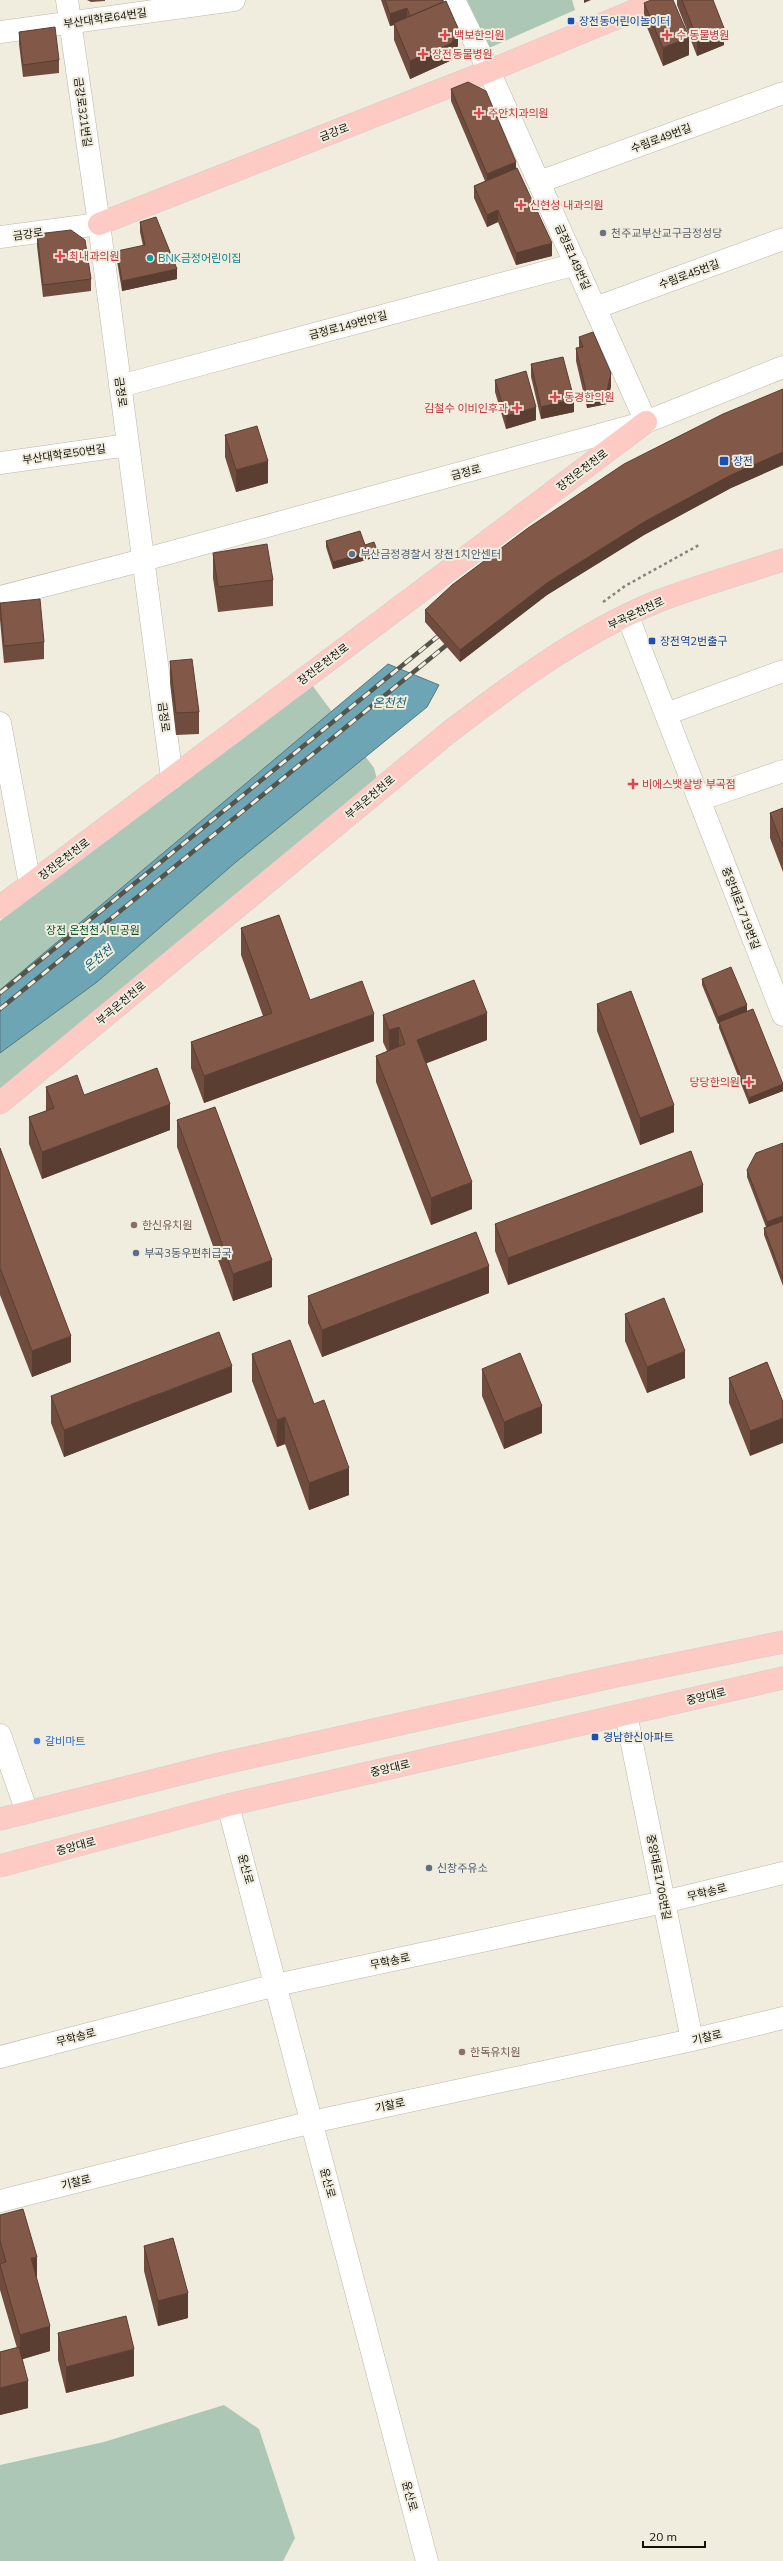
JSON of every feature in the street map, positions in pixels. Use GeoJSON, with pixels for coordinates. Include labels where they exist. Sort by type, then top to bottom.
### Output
{"type":"FeatureCollection","features":[{"type":"Feature","properties":{"kind":"main road","name":"금강로"},"geometry":{"type":"LineString","coordinates":[[99,224],[490,71],[660,0]]}},
{"type":"Feature","properties":{"kind":"main road","name":"장전온천천로"},"geometry":{"type":"LineString","coordinates":[[0,907],[646,422]]}},
{"type":"Feature","properties":{"kind":"main road","name":"부곡온천천로"},"geometry":{"type":"LineString","coordinates":[[0,1103],[448,733],[514,683],[606,627],[656,603],[783,560]]}},
{"type":"Feature","properties":{"kind":"main road"},"geometry":{"type":"LineString","coordinates":[[0,1819],[220,1764],[616,1676],[783,1642]]}},
{"type":"Feature","properties":{"kind":"main road","name":"중앙대로"},"geometry":{"type":"LineString","coordinates":[[0,1866],[228,1805],[783,1678]]}},
{"type":"Feature","properties":{"kind":"street","name":"금강로321번길"},"geometry":{"type":"LineString","coordinates":[[67,0],[99,224]]}},
{"type":"Feature","properties":{"kind":"street","name":"부산대학로64번길"},"geometry":{"type":"LineString","coordinates":[[0,32],[234,0]]}},
{"type":"Feature","properties":{"kind":"street","name":"금정로149번길"},"geometry":{"type":"LineString","coordinates":[[454,0],[490,71],[646,422]]}},
{"type":"Feature","properties":{"kind":"street","name":"수림로49번길"},"geometry":{"type":"LineString","coordinates":[[539,182],[783,93]]}},
{"type":"Feature","properties":{"kind":"street","name":"금강로"},"geometry":{"type":"LineString","coordinates":[[0,237],[99,224]]}},
{"type":"Feature","properties":{"kind":"street","name":"금정로"},"geometry":{"type":"LineString","coordinates":[[99,224],[172,778]]}},
{"type":"Feature","properties":{"kind":"street","name":"수림로45번길"},"geometry":{"type":"LineString","coordinates":[[596,308],[783,239]]}},
{"type":"Feature","properties":{"kind":"street","name":"금정로149번안길"},"geometry":{"type":"LineString","coordinates":[[120,386],[576,264]]}},
{"type":"Feature","properties":{"kind":"street","name":"금정로"},"geometry":{"type":"LineString","coordinates":[[0,597],[143,560],[646,422],[783,367]]}},
{"type":"Feature","properties":{"kind":"street","name":"부산대학로50번길"},"geometry":{"type":"LineString","coordinates":[[0,463],[128,445]]}},
{"type":"Feature","properties":{"kind":"street","name":"중앙대로1719번길"},"geometry":{"type":"LineString","coordinates":[[628,617],[783,1015]]}},
{"type":"Feature","properties":{"kind":"street"},"geometry":{"type":"LineString","coordinates":[[666,714],[783,671]]}},
{"type":"Feature","properties":{"kind":"street"},"geometry":{"type":"LineString","coordinates":[[0,723],[30,884]]}},
{"type":"Feature","properties":{"kind":"street"},"geometry":{"type":"LineString","coordinates":[[699,800],[783,771]]}},
{"type":"Feature","properties":{"kind":"street","name":"중앙대로1706번길"},"geometry":{"type":"LineString","coordinates":[[626,1714],[692,2040]]}},
{"type":"Feature","properties":{"kind":"street"},"geometry":{"type":"LineString","coordinates":[[0,1735],[27,1812]]}},
{"type":"Feature","properties":{"kind":"street","name":"윤산로"},"geometry":{"type":"LineString","coordinates":[[228,1805],[427,2561]]}},
{"type":"Feature","properties":{"kind":"street","name":"무학송로"},"geometry":{"type":"LineString","coordinates":[[0,2057],[276,1985],[664,1902],[783,1873]]}},
{"type":"Feature","properties":{"kind":"street","name":"기찰로"},"geometry":{"type":"LineString","coordinates":[[0,2201],[312,2122],[692,2040],[783,2018]]}},
{"type":"Feature","properties":{"kind":"green space"},"geometry":{"type":"Polygon","coordinates":[[[467,0],[572,0],[575,10],[489,48],[467,0]]]}},
{"type":"Feature","properties":{"kind":"green space","name":"장전 온천천시민공원"},"geometry":{"type":"Polygon","coordinates":[[[312,685],[374,768],[378,783],[0,1089],[0,921],[89,850],[312,685]]]}},
{"type":"Feature","properties":{"kind":"green space"},"geometry":{"type":"Polygon","coordinates":[[[224,2405],[259,2429],[295,2538],[283,2561],[0,2561],[0,2465],[104,2442],[224,2405]]]}},
{"type":"Feature","properties":{"kind":"water","name":"온천천"},"geometry":{"type":"Polygon","coordinates":[[[388,664],[439,685],[427,707],[236,862],[97,982],[0,1053],[0,990],[388,664]]]}},
{"type":"Feature","properties":{"kind":"building"},"geometry":{"type":"Polygon","coordinates":[[[385,0],[443,0],[443,2],[410,16],[407,8],[390,14],[385,0]]]}},
{"type":"Feature","properties":{"kind":"building"},"geometry":{"type":"Polygon","coordinates":[[[651,0],[673,0],[689,37],[663,48],[644,3],[651,0]]]}},
{"type":"Feature","properties":{"kind":"building"},"geometry":{"type":"Polygon","coordinates":[[[682,0],[713,0],[724,28],[697,38],[682,0]]]}},
{"type":"Feature","properties":{"kind":"building"},"geometry":{"type":"Polygon","coordinates":[[[446,1],[458,28],[452,43],[410,61],[394,23],[446,1]]]}},
{"type":"Feature","properties":{"kind":"building"},"geometry":{"type":"Polygon","coordinates":[[[55,27],[59,60],[23,65],[19,32],[55,27]]]}},
{"type":"Feature","properties":{"kind":"building"},"geometry":{"type":"Polygon","coordinates":[[[468,82],[486,91],[516,162],[487,174],[451,89],[468,82]]]}},
{"type":"Feature","properties":{"kind":"building"},"geometry":{"type":"Polygon","coordinates":[[[517,168],[552,243],[516,253],[498,210],[487,215],[474,186],[517,168]]]}},
{"type":"Feature","properties":{"kind":"building","name":"BNK금정어린이집"},"geometry":{"type":"Polygon","coordinates":[[[156,217],[177,269],[122,281],[117,251],[145,245],[140,222],[156,217]]]}},
{"type":"Feature","properties":{"kind":"building"},"geometry":{"type":"Polygon","coordinates":[[[71,230],[85,240],[91,279],[43,285],[37,234],[71,230]]]}},
{"type":"Feature","properties":{"kind":"building"},"geometry":{"type":"Polygon","coordinates":[[[593,332],[611,373],[607,391],[587,396],[576,348],[583,347],[579,337],[593,332]]]}},
{"type":"Feature","properties":{"kind":"building"},"geometry":{"type":"Polygon","coordinates":[[[563,357],[574,399],[541,407],[531,364],[563,357]]]}},
{"type":"Feature","properties":{"kind":"building"},"geometry":{"type":"Polygon","coordinates":[[[526,371],[536,407],[506,416],[495,380],[526,371]]]}},
{"type":"Feature","properties":{"kind":"building"},"geometry":{"type":"Polygon","coordinates":[[[783,389],[783,452],[731,475],[644,522],[547,583],[460,650],[425,610],[452,585],[528,528],[624,464],[723,414],[783,389]]]}},
{"type":"Feature","properties":{"kind":"building"},"geometry":{"type":"Polygon","coordinates":[[[257,426],[268,461],[236,470],[225,435],[257,426]]]}},
{"type":"Feature","properties":{"kind":"building","name":"부산금정경찰서 장전1치안센터"},"geometry":{"type":"Polygon","coordinates":[[[360,531],[365,545],[374,542],[377,550],[333,562],[326,541],[360,531]]]}},
{"type":"Feature","properties":{"kind":"building"},"geometry":{"type":"Polygon","coordinates":[[[267,544],[273,580],[218,587],[213,553],[267,544]]]}},
{"type":"Feature","properties":{"kind":"building"},"geometry":{"type":"Polygon","coordinates":[[[40,599],[44,642],[4,646],[0,603],[40,599]]]}},
{"type":"Feature","properties":{"kind":"building"},"geometry":{"type":"Polygon","coordinates":[[[192,659],[199,712],[176,713],[170,661],[192,659]]]}},
{"type":"Feature","properties":{"kind":"building"},"geometry":{"type":"Polygon","coordinates":[[[783,808],[783,847],[770,813],[783,808]]]}},
{"type":"Feature","properties":{"kind":"building"},"geometry":{"type":"Polygon","coordinates":[[[279,915],[310,1000],[362,981],[374,1014],[204,1076],[191,1042],[272,1013],[241,928],[279,915]]]}},
{"type":"Feature","properties":{"kind":"building"},"geometry":{"type":"Polygon","coordinates":[[[731,967],[747,1005],[718,1017],[702,979],[731,967]]]}},
{"type":"Feature","properties":{"kind":"building"},"geometry":{"type":"Polygon","coordinates":[[[474,980],[487,1013],[417,1040],[472,1182],[431,1198],[376,1056],[405,1044],[399,1027],[389,1030],[383,1015],[474,980]]]}},
{"type":"Feature","properties":{"kind":"building"},"geometry":{"type":"Polygon","coordinates":[[[631,991],[674,1105],[640,1118],[597,1004],[631,991]]]}},
{"type":"Feature","properties":{"kind":"building"},"geometry":{"type":"Polygon","coordinates":[[[753,1009],[783,1084],[749,1098],[719,1022],[753,1009]]]}},
{"type":"Feature","properties":{"kind":"building"},"geometry":{"type":"Polygon","coordinates":[[[157,1068],[170,1104],[42,1152],[29,1117],[54,1108],[46,1087],[77,1075],[84,1095],[157,1068]]]}},
{"type":"Feature","properties":{"kind":"building"},"geometry":{"type":"Polygon","coordinates":[[[215,1107],[272,1260],[233,1274],[177,1120],[215,1107]]]}},
{"type":"Feature","properties":{"kind":"building"},"geometry":{"type":"Polygon","coordinates":[[[783,1143],[783,1216],[767,1222],[747,1170],[756,1153],[783,1143]]]}},
{"type":"Feature","properties":{"kind":"building"},"geometry":{"type":"Polygon","coordinates":[[[0,1148],[71,1336],[32,1351],[0,1268],[0,1148]]]}},
{"type":"Feature","properties":{"kind":"building"},"geometry":{"type":"Polygon","coordinates":[[[691,1151],[703,1185],[508,1258],[495,1224],[691,1151]]]}},
{"type":"Feature","properties":{"kind":"building"},"geometry":{"type":"Polygon","coordinates":[[[783,1221],[783,1279],[764,1228],[783,1221]]]}},
{"type":"Feature","properties":{"kind":"building"},"geometry":{"type":"Polygon","coordinates":[[[476,1232],[489,1266],[322,1330],[308,1296],[476,1232]]]}},
{"type":"Feature","properties":{"kind":"building"},"geometry":{"type":"Polygon","coordinates":[[[664,1298],[685,1351],[647,1367],[625,1314],[664,1298]]]}},
{"type":"Feature","properties":{"kind":"building"},"geometry":{"type":"Polygon","coordinates":[[[219,1332],[232,1366],[64,1430],[51,1396],[219,1332]]]}},
{"type":"Feature","properties":{"kind":"building"},"geometry":{"type":"Polygon","coordinates":[[[290,1340],[314,1404],[324,1400],[349,1468],[309,1483],[285,1417],[277,1420],[252,1354],[290,1340]]]}},
{"type":"Feature","properties":{"kind":"building"},"geometry":{"type":"Polygon","coordinates":[[[520,1353],[542,1406],[504,1422],[482,1369],[520,1353]]]}},
{"type":"Feature","properties":{"kind":"building"},"geometry":{"type":"Polygon","coordinates":[[[767,1362],[783,1402],[783,1418],[750,1431],[729,1378],[767,1362]]]}},
{"type":"Feature","properties":{"kind":"building"},"geometry":{"type":"Polygon","coordinates":[[[23,2209],[37,2257],[31,2258],[50,2326],[20,2335],[0,2265],[6,2262],[0,2241],[0,2215],[23,2209]]]}},
{"type":"Feature","properties":{"kind":"building"},"geometry":{"type":"Polygon","coordinates":[[[173,2238],[188,2293],[158,2301],[144,2246],[173,2238]]]}},
{"type":"Feature","properties":{"kind":"building"},"geometry":{"type":"Polygon","coordinates":[[[126,2316],[134,2349],[66,2367],[58,2333],[126,2316]]]}},
{"type":"Feature","properties":{"kind":"building"},"geometry":{"type":"Polygon","coordinates":[[[19,2347],[28,2381],[0,2388],[0,2352],[19,2347]]]}},
{"type":"Feature","properties":{"kind":"railway"},"geometry":{"type":"LineString","coordinates":[[0,993],[447,629]]}},
{"type":"Feature","properties":{"kind":"railway"},"geometry":{"type":"LineString","coordinates":[[0,1009],[454,639]]}},
{"type":"Feature","properties":{"kind":"place","name":"장전동어린이놀이터"},"geometry":{"type":"Point","coordinates":[571,21]}},
{"type":"Feature","properties":{"kind":"place","name":"백보한의원"},"geometry":{"type":"Point","coordinates":[445,35]}},
{"type":"Feature","properties":{"kind":"place","name":"수 동물병원"},"geometry":{"type":"Point","coordinates":[667,35]}},
{"type":"Feature","properties":{"kind":"place","name":"장전동물병원"},"geometry":{"type":"Point","coordinates":[423,54]}},
{"type":"Feature","properties":{"kind":"place","name":"주안치과의원"},"geometry":{"type":"Point","coordinates":[479,113]}},
{"type":"Feature","properties":{"kind":"place","name":"신현성 내과의원"},"geometry":{"type":"Point","coordinates":[521,205]}},
{"type":"Feature","properties":{"kind":"place","name":"천주교부산교구금정성당"},"geometry":{"type":"Point","coordinates":[603,233]}},
{"type":"Feature","properties":{"kind":"place","name":"최내과의원"},"geometry":{"type":"Point","coordinates":[60,256]}},
{"type":"Feature","properties":{"kind":"place","name":"BNK금정어린이집"},"geometry":{"type":"Point","coordinates":[150,258]}},
{"type":"Feature","properties":{"kind":"place","name":"동경한의원"},"geometry":{"type":"Point","coordinates":[555,397]}},
{"type":"Feature","properties":{"kind":"place","name":"김철수 이비인후과"},"geometry":{"type":"Point","coordinates":[517,408]}},
{"type":"Feature","properties":{"kind":"place","name":"장전"},"geometry":{"type":"Point","coordinates":[724,461]}},
{"type":"Feature","properties":{"kind":"place","name":"부산금정경찰서 장전1치안센터"},"geometry":{"type":"Point","coordinates":[352,554]}},
{"type":"Feature","properties":{"kind":"place","name":"장전역2번출구"},"geometry":{"type":"Point","coordinates":[652,641]}},
{"type":"Feature","properties":{"kind":"place","name":"비에스뱃살방 부곡점"},"geometry":{"type":"Point","coordinates":[633,784]}},
{"type":"Feature","properties":{"kind":"place","name":"당당한의원"},"geometry":{"type":"Point","coordinates":[749,1082]}},
{"type":"Feature","properties":{"kind":"place","name":"한신유치원"},"geometry":{"type":"Point","coordinates":[134,1225]}},
{"type":"Feature","properties":{"kind":"place","name":"부곡3동우편취급국"},"geometry":{"type":"Point","coordinates":[136,1253]}},
{"type":"Feature","properties":{"kind":"place","name":"경남한신아파트"},"geometry":{"type":"Point","coordinates":[595,1737]}},
{"type":"Feature","properties":{"kind":"place","name":"갈비마트"},"geometry":{"type":"Point","coordinates":[37,1741]}},
{"type":"Feature","properties":{"kind":"place","name":"신창주유소"},"geometry":{"type":"Point","coordinates":[429,1868]}},
{"type":"Feature","properties":{"kind":"place","name":"한독유치원"},"geometry":{"type":"Point","coordinates":[462,2052]}}]}
